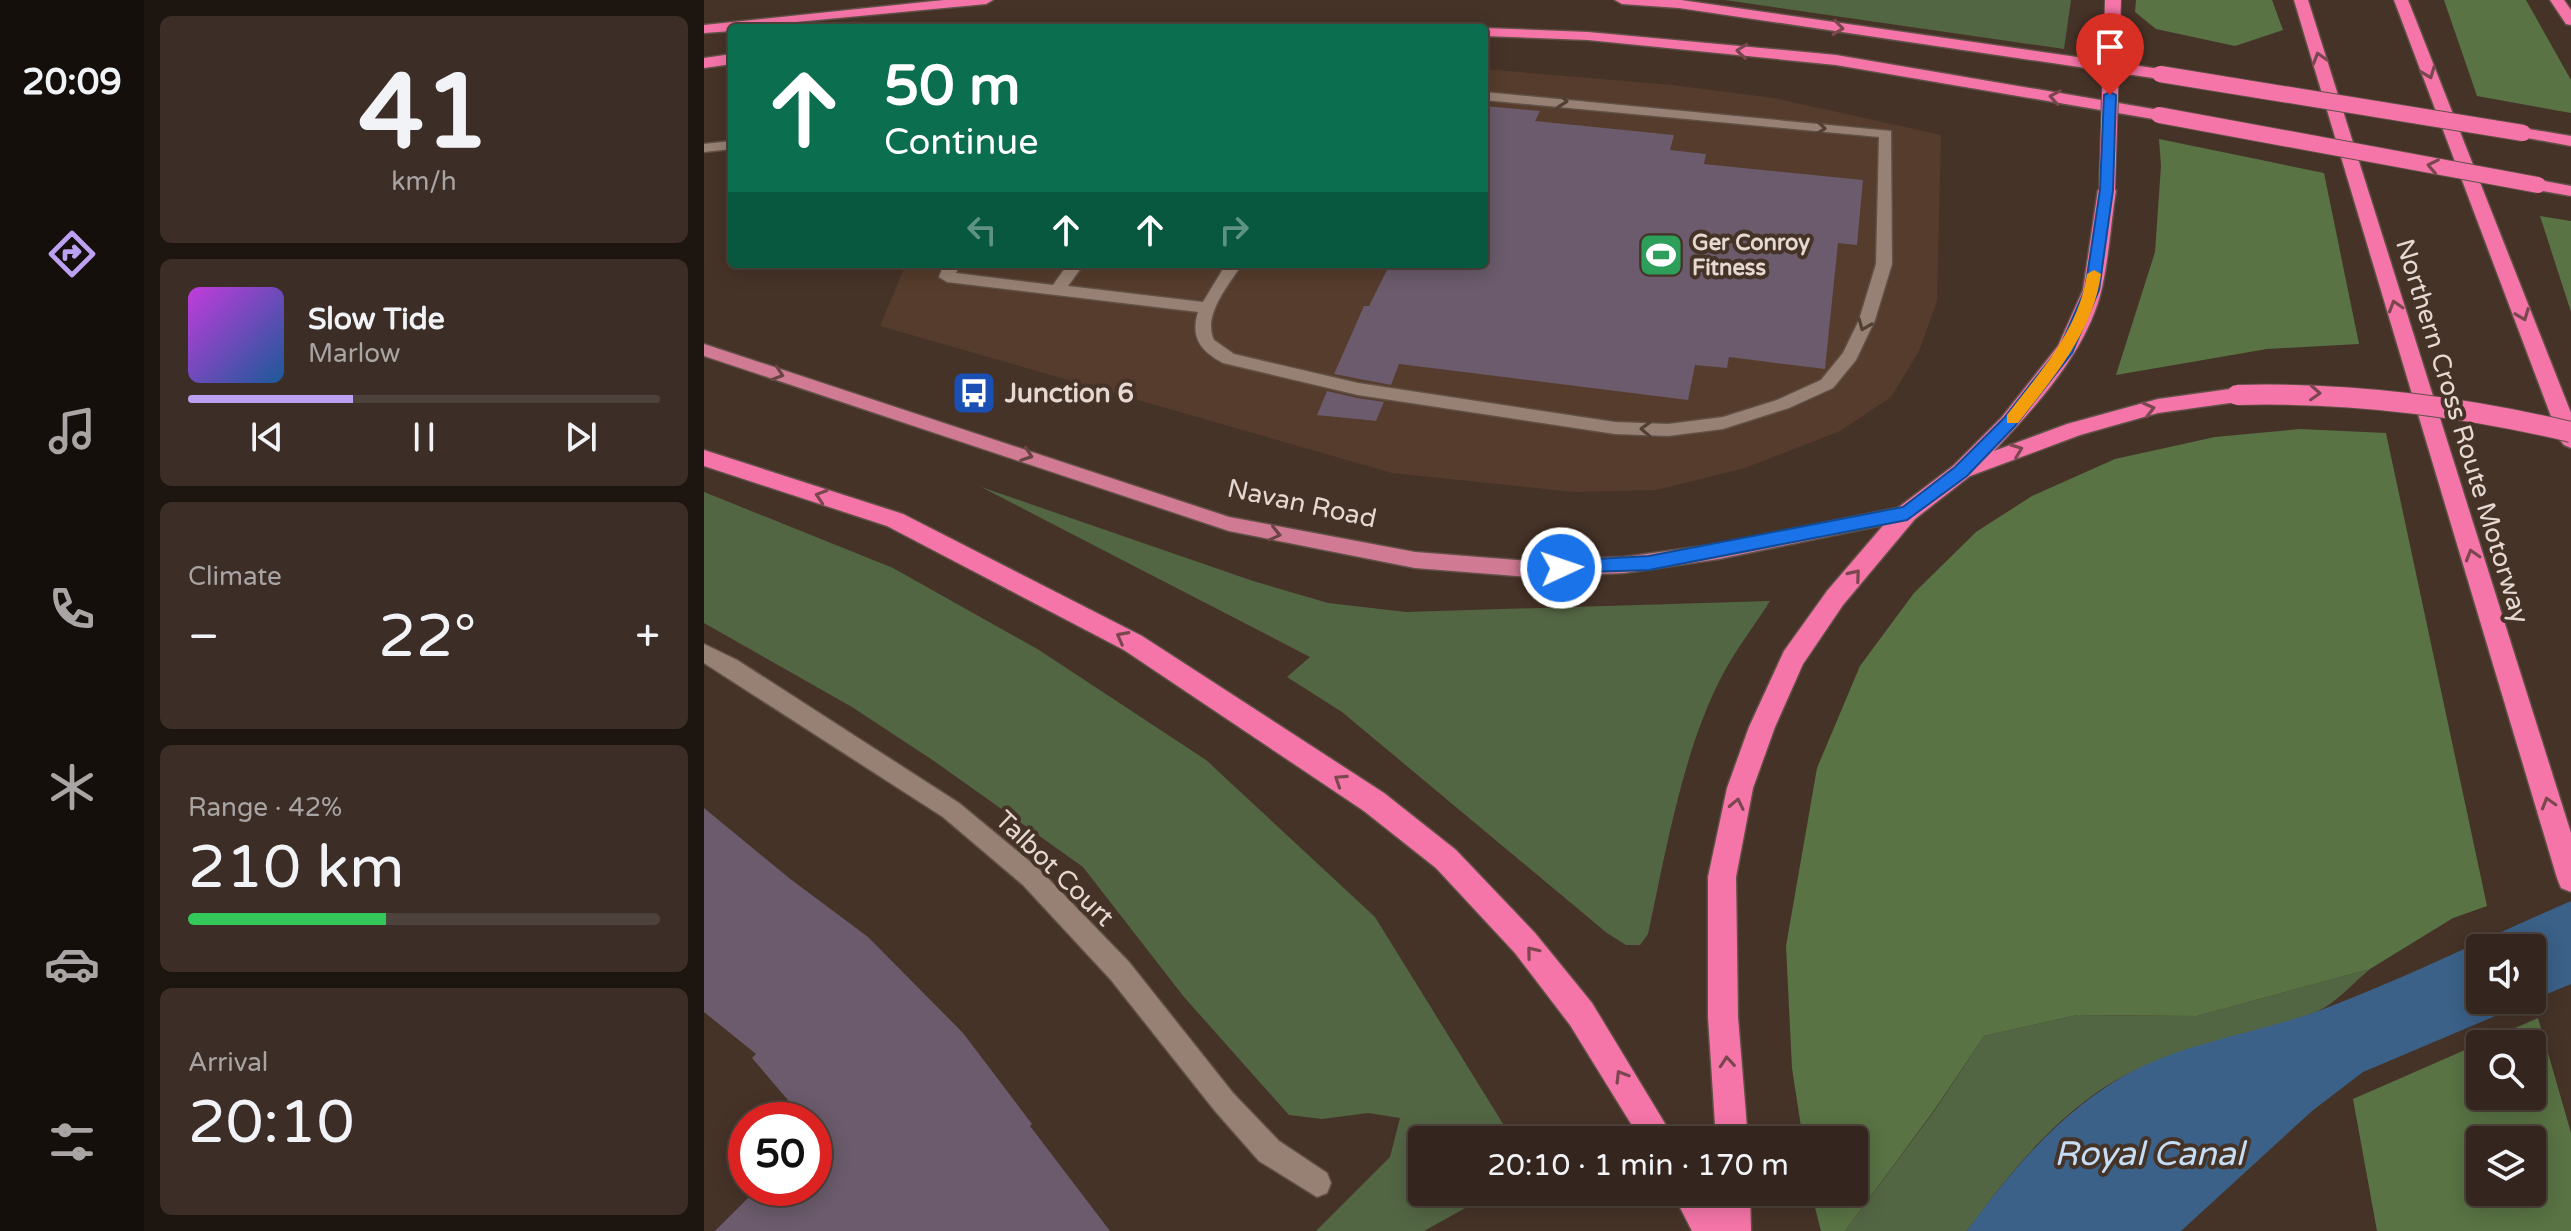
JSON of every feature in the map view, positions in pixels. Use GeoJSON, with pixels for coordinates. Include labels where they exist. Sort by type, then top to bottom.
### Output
{"type":"FeatureCollection","features":[{"type":"Feature","properties":{"kind":"highway"},"geometry":{"type":"LineString","coordinates":[[753,24],[986,0]]}},
{"type":"Feature","properties":{"kind":"highway"},"geometry":{"type":"LineString","coordinates":[[1622,0],[1679,4],[2160,74],[2571,141]]}},
{"type":"Feature","properties":{"kind":"highway"},"geometry":{"type":"LineString","coordinates":[[1731,1126],[1723,1017],[1722,877],[1740,788],[1762,727],[1793,658],[1835,598],[1907,513],[1961,472],[2009,422],[2067,349],[2092,290],[2107,190],[2113,0]]}},
{"type":"Feature","properties":{"kind":"highway","name":"Northern Cross Route Motorway"},"geometry":{"type":"LineString","coordinates":[[2301,0],[2571,878]]}},
{"type":"Feature","properties":{"kind":"highway"},"geometry":{"type":"LineString","coordinates":[[2401,0],[2571,440]]}},
{"type":"Feature","properties":{"kind":"highway"},"geometry":{"type":"LineString","coordinates":[[2557,0],[2571,21]]}},
{"type":"Feature","properties":{"kind":"highway"},"geometry":{"type":"LineString","coordinates":[[704,29],[728,27]]}},
{"type":"Feature","properties":{"kind":"highway"},"geometry":{"type":"LineString","coordinates":[[1488,32],[1588,36],[1836,60],[2159,115],[2568,191]]}},
{"type":"Feature","properties":{"kind":"highway"},"geometry":{"type":"LineString","coordinates":[[704,63],[728,60]]}},
{"type":"Feature","properties":{"kind":"highway"},"geometry":{"type":"LineString","coordinates":[[1961,472],[2074,429],[2158,406],[2237,395],[2296,392],[2387,397],[2495,412],[2571,432]]}},
{"type":"Feature","properties":{"kind":"highway"},"geometry":{"type":"LineString","coordinates":[[704,458],[895,520],[1133,643],[1374,802],[1446,859],[1525,943],[1581,1014],[1650,1126]]}},
{"type":"Feature","properties":{"kind":"highway"},"geometry":{"type":"LineString","coordinates":[[1697,1206],[1711,1231]]}},
{"type":"Feature","properties":{"kind":"highway"},"geometry":{"type":"LineString","coordinates":[[1733,1206],[1734,1231]]}},
{"type":"Feature","properties":{"kind":"main road","name":"Navan Road"},"geometry":{"type":"LineString","coordinates":[[704,350],[1229,524],[1315,544],[1439,565],[1532,569],[1649,563],[1907,513]]}},
{"type":"Feature","properties":{"kind":"street"},"geometry":{"type":"LineString","coordinates":[[1232,268],[1201,323],[1202,336],[1210,349],[1229,359],[1358,389],[1615,428],[1668,430],[1723,423],[1783,404],[1827,384],[1850,356],[1867,320],[1884,264],[1886,134],[1488,96]]}},
{"type":"Feature","properties":{"kind":"street"},"geometry":{"type":"LineString","coordinates":[[704,148],[728,145]]}},
{"type":"Feature","properties":{"kind":"street"},"geometry":{"type":"LineString","coordinates":[[950,268],[947,277],[1207,308]]}},
{"type":"Feature","properties":{"kind":"street"},"geometry":{"type":"LineString","coordinates":[[1057,290],[1073,268]]}},
{"type":"Feature","properties":{"kind":"street","name":"Talbot Court"},"geometry":{"type":"LineString","coordinates":[[704,653],[742,673],[951,810],[1031,877],[1120,971],[1224,1102],[1269,1151],[1317,1183]]}},
{"type":"Feature","properties":{"kind":"shaded area"},"geometry":{"type":"Polygon","coordinates":[[[1488,69],[1672,85],[1774,98],[1941,135],[1937,301],[1919,351],[1891,397],[1840,431],[1745,468],[1656,490],[1573,492],[1392,473],[880,326],[904,268],[1488,268],[1488,69]]]}},
{"type":"Feature","properties":{"kind":"green space"},"geometry":{"type":"Polygon","coordinates":[[[1725,0],[2071,0],[2064,49],[1725,0]]]}},
{"type":"Feature","properties":{"kind":"green space"},"geometry":{"type":"Polygon","coordinates":[[[2136,0],[2272,0],[2283,30],[2235,46],[2156,29],[2135,12],[2136,0]]]}},
{"type":"Feature","properties":{"kind":"green space"},"geometry":{"type":"Polygon","coordinates":[[[2444,0],[2526,0],[2571,80],[2571,113],[2477,96],[2444,0]]]}},
{"type":"Feature","properties":{"kind":"green space"},"geometry":{"type":"Polygon","coordinates":[[[2159,139],[2324,173],[2359,344],[2267,349],[2116,375],[2155,252],[2161,166],[2159,139]]]}},
{"type":"Feature","properties":{"kind":"green space"},"geometry":{"type":"Polygon","coordinates":[[[2540,216],[2571,221],[2571,312],[2540,216]]]}},
{"type":"Feature","properties":{"kind":"green space"},"geometry":{"type":"Polygon","coordinates":[[[2300,429],[2386,433],[2487,906],[2453,918],[2370,969],[2197,1016],[2077,1015],[1984,1036],[1868,1200],[1868,1126],[1801,1126],[1792,1068],[1786,946],[1817,768],[1860,666],[1914,593],[1976,532],[2032,496],[2115,459],[2215,437],[2300,429]]]}},
{"type":"Feature","properties":{"kind":"green space"},"geometry":{"type":"Polygon","coordinates":[[[981,487],[1253,581],[1328,603],[1406,612],[1770,601],[1723,674],[1697,735],[1677,801],[1648,934],[1640,945],[1626,945],[1607,933],[1342,712],[1287,677],[1310,657],[981,487]]]}},
{"type":"Feature","properties":{"kind":"green space"},"geometry":{"type":"Polygon","coordinates":[[[704,492],[893,568],[1039,650],[1206,760],[1375,917],[1504,1126],[1408,1126],[1408,1206],[1469,1206],[1424,1231],[1316,1231],[1390,1157],[1400,1118],[1368,1113],[1322,1119],[1289,1115],[1184,997],[1083,867],[852,707],[704,623],[704,492]]]}},
{"type":"Feature","properties":{"kind":"green space"},"geometry":{"type":"Polygon","coordinates":[[[2370,969],[2338,998],[2318,1011],[2182,1052],[2112,1083],[2088,1099],[2043,1139],[1967,1231],[1845,1231],[1864,1206],[1868,1206],[1868,1200],[1935,1110],[1984,1036],[2077,1015],[2197,1016],[2370,969]]]}},
{"type":"Feature","properties":{"kind":"green space"},"geometry":{"type":"Polygon","coordinates":[[[2538,1018],[2541,1030],[2511,1030],[2538,1018]]]}},
{"type":"Feature","properties":{"kind":"green space"},"geometry":{"type":"Polygon","coordinates":[[[2546,1046],[2571,1133],[2571,1231],[2377,1231],[2353,1099],[2466,1050],[2466,1110],[2546,1110],[2546,1046]]]}},
{"type":"Feature","properties":{"kind":"green space"},"geometry":{"type":"Polygon","coordinates":[[[1815,1206],[1863,1206],[1845,1231],[1821,1231],[1815,1206]]]}},
{"type":"Feature","properties":{"kind":"water","name":"Royal Canal"},"geometry":{"type":"Polygon","coordinates":[[[2571,901],[2571,984],[2546,995],[2546,934],[2498,934],[2571,901]]]}},
{"type":"Feature","properties":{"kind":"water","name":"Royal Canal"},"geometry":{"type":"Polygon","coordinates":[[[2466,948],[2466,1014],[2500,1014],[2363,1072],[2312,1111],[2181,1231],[1967,1231],[2003,1184],[2043,1140],[2064,1119],[2111,1083],[2159,1059],[2321,1010],[2466,948]]]}},
{"type":"Feature","properties":{"kind":"building","name":"Ger Conroy Fitness"},"geometry":{"type":"Polygon","coordinates":[[[1488,106],[1540,111],[1535,121],[1674,135],[1670,150],[1706,154],[1704,164],[1863,180],[1857,245],[1838,243],[1825,369],[1729,357],[1727,368],[1695,365],[1688,400],[1399,364],[1391,385],[1334,374],[1364,306],[1369,306],[1388,268],[1488,268],[1488,106]]]}},
{"type":"Feature","properties":{"kind":"building"},"geometry":{"type":"Polygon","coordinates":[[[1327,391],[1384,402],[1376,421],[1317,415],[1327,391]]]}},
{"type":"Feature","properties":{"kind":"building"},"geometry":{"type":"Polygon","coordinates":[[[704,808],[789,878],[868,937],[963,1033],[1110,1231],[715,1231],[740,1206],[832,1206],[832,1102],[790,1102],[752,1058],[756,1054],[704,1012],[704,808]]]}},
{"type":"Feature","properties":{"kind":"slow traffic"},"geometry":{"type":"LineString","coordinates":[[2012,419],[2067,349],[2092,290],[2094,274]]}},
{"type":"Feature","properties":{"kind":"place","name":"Ger Conroy Fitness"},"geometry":{"type":"Point","coordinates":[1661,255]}},
{"type":"Feature","properties":{"kind":"place","name":"Junction 6"},"geometry":{"type":"Point","coordinates":[974,393]}},
{"type":"Feature","properties":{"kind":"route"},"geometry":{"type":"LineString","coordinates":[[1561,568],[1649,563],[1907,513],[1961,472],[2009,422],[2067,349],[2092,290],[2107,190],[2110,95]]}}]}
